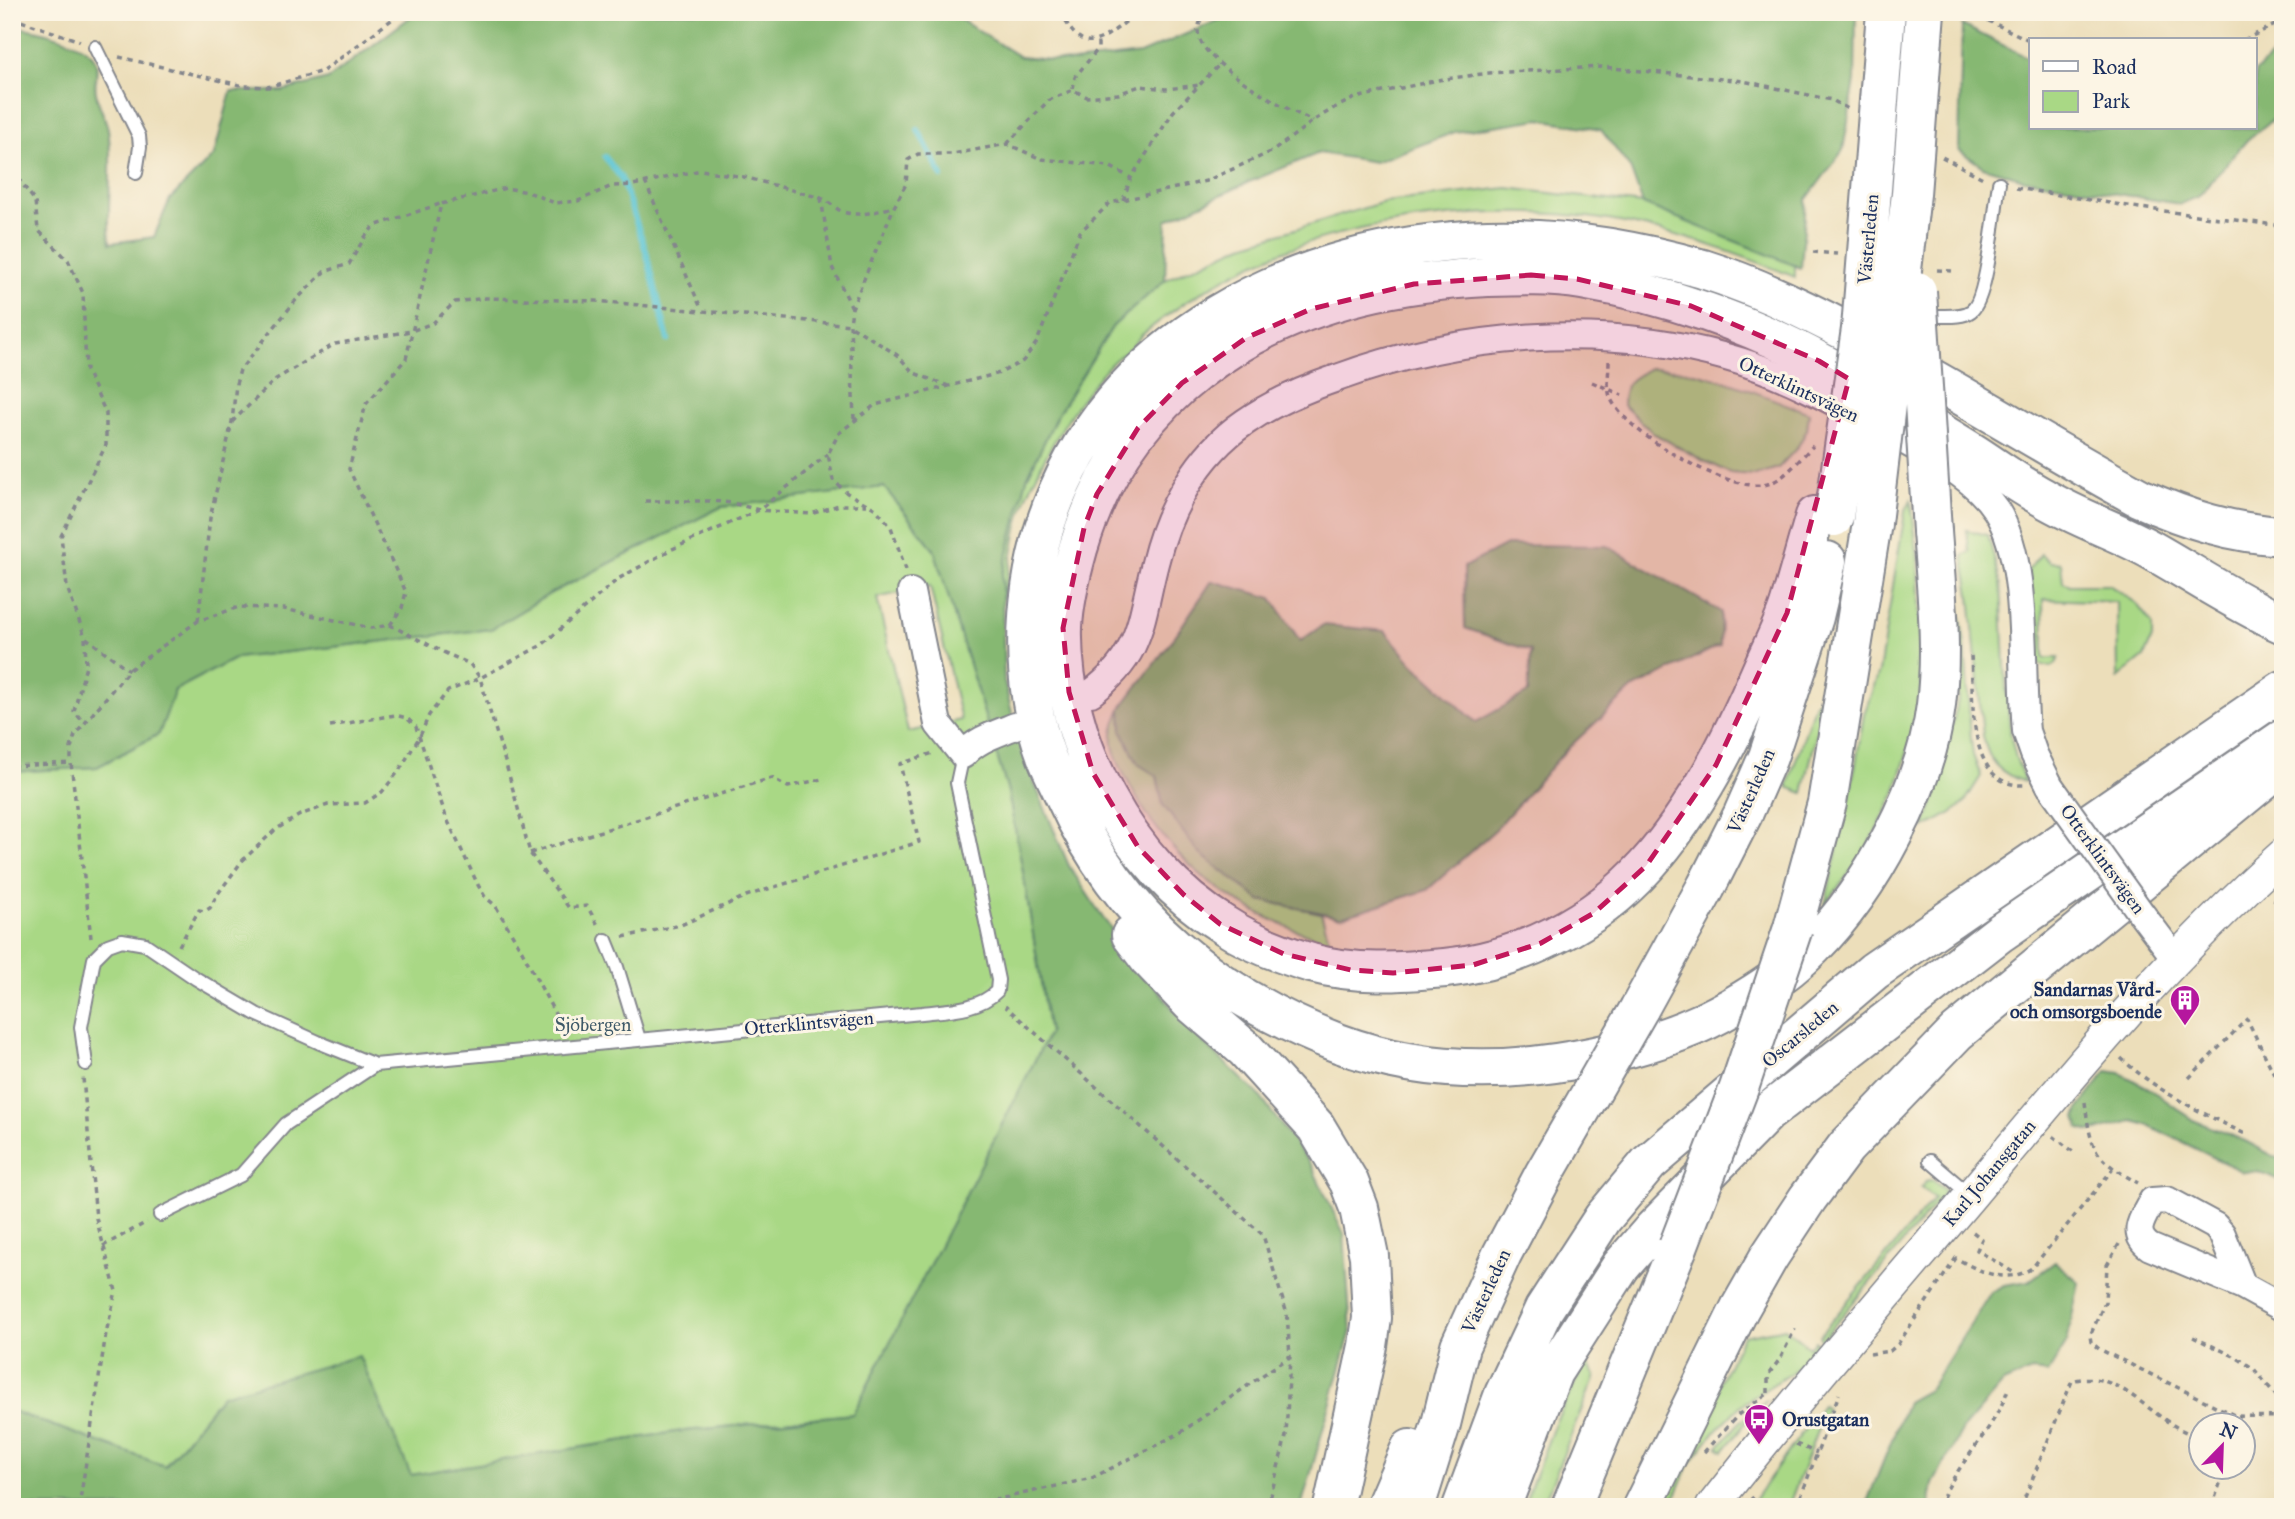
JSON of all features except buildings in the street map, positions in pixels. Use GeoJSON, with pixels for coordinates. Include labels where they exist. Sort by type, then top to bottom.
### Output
{"type":"FeatureCollection","features":[{"type":"Feature","properties":{"kind":"highway","name":"Västerleden"},"geometry":{"type":"LineString","coordinates":[[1415,1507],[1441,1424],[1460,1346],[1502,1254],[1544,1174],[1639,1009],[1743,814],[1768,757],[1814,617],[1826,566],[1824,516],[1861,329],[1886,12]]}},
{"type":"Feature","properties":{"kind":"highway","name":"Västerleden"},"geometry":{"type":"LineString","coordinates":[[1611,1409],[1678,1247],[1739,1088],[1793,928],[1827,803],[1872,523],[1911,194],[1925,12]]}},
{"type":"Feature","properties":{"kind":"highway"},"geometry":{"type":"LineString","coordinates":[[1911,194],[1932,531],[1940,655],[1936,711],[1922,763],[1900,818],[1878,862],[1848,907],[1814,947],[1759,991],[1713,1018],[1642,1046],[1539,1066],[1469,1068],[1389,1059],[1322,1037],[1246,1001],[1199,969],[1170,945],[1126,897],[1103,866],[1076,822],[1047,758],[1034,711],[1027,656],[1033,578],[1041,540],[1061,484],[1089,435],[1133,379],[1185,334],[1263,289],[1300,275],[1410,246],[1485,239],[1523,239],[1600,246],[1709,271],[1802,308],[1906,362],[2140,498],[2174,514],[2242,533],[2283,536]]}},
{"type":"Feature","properties":{"kind":"highway"},"geometry":{"type":"LineString","coordinates":[[1824,516],[1781,625],[1716,765],[1684,816],[1646,866],[1594,913],[1541,943],[1473,965],[1393,973],[1351,970],[1316,964],[1284,954],[1220,923],[1184,895],[1138,847],[1093,773],[1079,732],[1065,664],[1063,628],[1068,593],[1084,528],[1097,494],[1138,428],[1182,383],[1212,360],[1246,338],[1279,322],[1349,297],[1467,278],[1531,275],[1577,279],[1691,306],[1757,333],[1819,361],[1975,454],[2044,499],[2127,537],[2223,594],[2277,622]]}},
{"type":"Feature","properties":{"kind":"highway","name":"Oscarsleden"},"geometry":{"type":"LineString","coordinates":[[1461,1507],[1504,1394],[1544,1309],[1603,1218],[1649,1163],[1874,971],[2283,690]]}},
{"type":"Feature","properties":{"kind":"highway"},"geometry":{"type":"LineString","coordinates":[[1501,1507],[1553,1372],[1621,1266],[1654,1228],[1768,1113],[2000,933],[2283,739]]}},
{"type":"Feature","properties":{"kind":"highway"},"geometry":{"type":"LineString","coordinates":[[1642,1507],[1740,1308],[1769,1257],[1846,1147],[1958,1032],[2283,764]]}},
{"type":"Feature","properties":{"kind":"highway"},"geometry":{"type":"LineString","coordinates":[[1076,822],[1079,848],[1096,886],[1123,925],[1149,959],[1190,1002],[1245,1049],[1316,1127],[1349,1182],[1359,1208],[1370,1256],[1372,1318],[1333,1507]]}},
{"type":"Feature","properties":{"kind":"highway"},"geometry":{"type":"LineString","coordinates":[[1385,1507],[1426,1409],[1460,1346]]}},
{"type":"Feature","properties":{"kind":"highway"},"geometry":{"type":"LineString","coordinates":[[1571,1507],[1611,1409]]}},
{"type":"Feature","properties":{"kind":"highway"},"geometry":{"type":"LineString","coordinates":[[1578,1507],[1611,1409]]}},
{"type":"Feature","properties":{"kind":"street","name":"Otterklintsvägen"},"geometry":{"type":"LineString","coordinates":[[1091,693],[1124,663],[1133,647],[1164,531],[1178,501],[1208,456],[1224,438],[1245,421],[1280,401],[1367,367],[1468,344],[1524,338],[1573,336],[1660,342],[1728,357],[1770,372],[1869,421],[1975,485],[1997,512],[2006,528],[2018,573],[2026,731],[2042,784],[2175,958]]}},
{"type":"Feature","properties":{"kind":"street"},"geometry":{"type":"LineString","coordinates":[[911,592],[938,724],[958,749],[1015,726]]}},
{"type":"Feature","properties":{"kind":"street","name":"Karl Johansgatan"},"geometry":{"type":"LineString","coordinates":[[1712,1507],[1759,1446],[2175,958],[2283,855]]}},
{"type":"Feature","properties":{"kind":"street"},"geometry":{"type":"LineString","coordinates":[[2243,1286],[2222,1234],[2215,1226],[2167,1200],[2152,1201],[2141,1223],[2141,1240],[2150,1247],[2243,1286],[2283,1308]]}},
{"type":"Feature","properties":{"kind":"lane"},"geometry":{"type":"LineString","coordinates":[[95,47],[139,136],[136,173]]}},
{"type":"Feature","properties":{"kind":"lane"},"geometry":{"type":"LineString","coordinates":[[1939,316],[1971,312],[1978,302],[1984,283],[1998,183]]}},
{"type":"Feature","properties":{"kind":"lane"},"geometry":{"type":"LineString","coordinates":[[958,749],[957,783],[997,971],[999,986],[994,995]]}},
{"type":"Feature","properties":{"kind":"lane"},"geometry":{"type":"LineString","coordinates":[[86,1064],[81,1027],[94,959],[108,945],[122,940],[145,944],[256,1014],[375,1065]]}},
{"type":"Feature","properties":{"kind":"lane"},"geometry":{"type":"LineString","coordinates":[[606,940],[639,1038]]}},
{"type":"Feature","properties":{"kind":"lane","name":"Otterklintsvägen"},"geometry":{"type":"LineString","coordinates":[[375,1065],[962,1008],[994,995]]}},
{"type":"Feature","properties":{"kind":"lane"},"geometry":{"type":"LineString","coordinates":[[160,1215],[241,1175],[286,1124],[375,1065]]}},
{"type":"Feature","properties":{"kind":"lane"},"geometry":{"type":"LineString","coordinates":[[1930,1161],[1970,1196]]}},
{"type":"Feature","properties":{"kind":"path"},"geometry":{"type":"LineString","coordinates":[[12,18],[70,36],[114,55],[244,86],[268,87],[323,71],[402,12]]}},
{"type":"Feature","properties":{"kind":"path"},"geometry":{"type":"LineString","coordinates":[[1062,12],[1069,29],[1076,36],[1091,41],[1112,34],[1139,12]]}},
{"type":"Feature","properties":{"kind":"path"},"geometry":{"type":"LineString","coordinates":[[1206,12],[1199,23],[1198,35],[1202,46],[1219,65],[1291,112],[1313,121]]}},
{"type":"Feature","properties":{"kind":"path"},"geometry":{"type":"LineString","coordinates":[[1970,12],[2029,40]]}},
{"type":"Feature","properties":{"kind":"path"},"geometry":{"type":"LineString","coordinates":[[2249,38],[2283,21]]}},
{"type":"Feature","properties":{"kind":"path"},"geometry":{"type":"LineString","coordinates":[[1073,90],[1075,77],[1098,49],[1098,40]]}},
{"type":"Feature","properties":{"kind":"path"},"geometry":{"type":"LineString","coordinates":[[1124,200],[1131,178],[1173,112],[1219,65]]}},
{"type":"Feature","properties":{"kind":"path"},"geometry":{"type":"LineString","coordinates":[[170,961],[199,910],[210,908],[216,895],[242,861],[275,830],[300,815],[328,805],[365,803],[382,792],[399,771],[429,715],[448,691],[480,678],[542,645],[618,579],[668,551],[759,510],[828,454],[839,433],[875,405],[1000,373],[1023,361],[1037,342],[1080,232],[1110,203],[1206,181],[1273,150],[1313,121],[1355,98],[1438,80],[1601,67],[1743,81],[1832,100]]}},
{"type":"Feature","properties":{"kind":"path"},"geometry":{"type":"LineString","coordinates":[[1007,144],[1049,100],[1073,90],[1087,97],[1118,94],[1140,86],[1166,89],[1200,85]]}},
{"type":"Feature","properties":{"kind":"path"},"geometry":{"type":"LineString","coordinates":[[12,140],[18,151],[16,177],[35,201],[38,230],[68,260],[83,293],[86,371],[106,414],[106,445],[61,536],[67,587],[85,637],[86,666],[74,711],[84,723]]}},
{"type":"Feature","properties":{"kind":"path"},"geometry":{"type":"LineString","coordinates":[[854,419],[850,325],[852,308],[906,184],[908,160],[918,154],[946,154],[1007,144],[1041,159],[1109,166],[1131,178]]}},
{"type":"Feature","properties":{"kind":"path"},"geometry":{"type":"LineString","coordinates":[[198,621],[210,518],[233,422],[240,370],[296,300],[324,272],[344,268],[349,264],[374,226],[441,204],[506,188],[528,192],[555,203],[578,201],[612,187],[701,170],[744,177],[821,198],[854,215],[894,208]]}},
{"type":"Feature","properties":{"kind":"path"},"geometry":{"type":"LineString","coordinates":[[1977,176],[1998,183],[2140,208],[2283,226]]}},
{"type":"Feature","properties":{"kind":"path"},"geometry":{"type":"LineString","coordinates":[[645,182],[701,310]]}},
{"type":"Feature","properties":{"kind":"path"},"geometry":{"type":"LineString","coordinates":[[821,198],[832,267],[852,308]]}},
{"type":"Feature","properties":{"kind":"path"},"geometry":{"type":"LineString","coordinates":[[390,625],[402,608],[406,592],[349,469],[366,404],[406,359],[441,204]]}},
{"type":"Feature","properties":{"kind":"path"},"geometry":{"type":"LineString","coordinates":[[1813,252],[1836,254]]}},
{"type":"Feature","properties":{"kind":"path"},"geometry":{"type":"LineString","coordinates":[[1931,269],[1952,271]]}},
{"type":"Feature","properties":{"kind":"path"},"geometry":{"type":"LineString","coordinates":[[233,422],[276,379],[335,344],[411,331],[433,323],[455,302],[486,298],[596,300],[850,325],[897,355],[914,373],[950,386]]}},
{"type":"Feature","properties":{"kind":"path"},"geometry":{"type":"LineString","coordinates":[[1610,338],[1609,389],[1612,400],[1621,412],[1650,438],[1675,456],[1724,479],[1764,485],[1789,471],[1815,444]]}},
{"type":"Feature","properties":{"kind":"path"},"geometry":{"type":"LineString","coordinates":[[1592,382],[1622,394]]}},
{"type":"Feature","properties":{"kind":"path"},"geometry":{"type":"LineString","coordinates":[[828,454],[832,480],[847,493],[869,505],[891,527],[911,592]]}},
{"type":"Feature","properties":{"kind":"path"},"geometry":{"type":"LineString","coordinates":[[645,501],[711,501],[759,510],[810,514],[839,505],[869,505]]}},
{"type":"Feature","properties":{"kind":"path"},"geometry":{"type":"LineString","coordinates":[[94,959],[71,763],[71,748],[75,735],[129,670],[198,621],[239,607],[285,609],[371,628],[390,625],[470,664],[480,678],[530,853],[569,908],[587,906],[606,940],[681,925],[746,896],[919,842],[900,764],[958,749]]}},
{"type":"Feature","properties":{"kind":"path"},"geometry":{"type":"LineString","coordinates":[[85,637],[129,670]]}},
{"type":"Feature","properties":{"kind":"path"},"geometry":{"type":"LineString","coordinates":[[1970,649],[1975,726],[1979,747],[1988,769],[1996,777],[2012,784],[2042,784]]}},
{"type":"Feature","properties":{"kind":"path"},"geometry":{"type":"LineString","coordinates":[[330,726],[395,715],[407,718],[416,727],[446,817],[478,884],[485,897],[495,905],[522,951],[572,1046]]}},
{"type":"Feature","properties":{"kind":"path"},"geometry":{"type":"LineString","coordinates":[[12,766],[71,763]]}},
{"type":"Feature","properties":{"kind":"path"},"geometry":{"type":"LineString","coordinates":[[530,853],[772,778],[788,787],[822,779]]}},
{"type":"Feature","properties":{"kind":"path"},"geometry":{"type":"LineString","coordinates":[[994,995],[1263,1235],[1287,1314],[1290,1356],[1286,1436],[1268,1507]]}},
{"type":"Feature","properties":{"kind":"path"},"geometry":{"type":"LineString","coordinates":[[2189,1078],[2247,1019],[2283,1092]]}},
{"type":"Feature","properties":{"kind":"path"},"geometry":{"type":"LineString","coordinates":[[2113,1049],[2138,1074],[2164,1092],[2245,1134]]}},
{"type":"Feature","properties":{"kind":"path"},"geometry":{"type":"LineString","coordinates":[[79,1507],[106,1333],[116,1291],[96,1218],[82,1083],[86,1064]]}},
{"type":"Feature","properties":{"kind":"path"},"geometry":{"type":"LineString","coordinates":[[2084,1096],[2089,1137],[2094,1150],[2113,1169],[2145,1187],[2152,1201]]}},
{"type":"Feature","properties":{"kind":"path"},"geometry":{"type":"LineString","coordinates":[[2283,1104],[2283,1113]]}},
{"type":"Feature","properties":{"kind":"path"},"geometry":{"type":"LineString","coordinates":[[2045,1129],[2074,1152]]}},
{"type":"Feature","properties":{"kind":"path"},"geometry":{"type":"LineString","coordinates":[[1859,1350],[1871,1354],[1890,1351],[1898,1344],[1956,1258],[1981,1273],[2018,1275],[2032,1268],[2113,1169]]}},
{"type":"Feature","properties":{"kind":"path"},"geometry":{"type":"LineString","coordinates":[[103,1246],[160,1215]]}},
{"type":"Feature","properties":{"kind":"path"},"geometry":{"type":"LineString","coordinates":[[1973,1232],[1982,1239],[1977,1250],[2018,1275]]}},
{"type":"Feature","properties":{"kind":"path"},"geometry":{"type":"LineString","coordinates":[[2139,1235],[2121,1239],[2107,1265],[2105,1302],[2091,1342],[2099,1349],[2224,1410]]}},
{"type":"Feature","properties":{"kind":"path"},"geometry":{"type":"LineString","coordinates":[[1768,1393],[1768,1375],[1780,1359],[1795,1329]]}},
{"type":"Feature","properties":{"kind":"path"},"geometry":{"type":"LineString","coordinates":[[2193,1337],[2236,1357],[2254,1369],[2283,1404]]}},
{"type":"Feature","properties":{"kind":"path"},"geometry":{"type":"LineString","coordinates":[[975,1507],[986,1502],[1092,1478],[1180,1433],[1290,1356]]}},
{"type":"Feature","properties":{"kind":"path"},"geometry":{"type":"LineString","coordinates":[[2021,1507],[2072,1381],[2090,1378],[2109,1382],[2186,1432]]}},
{"type":"Feature","properties":{"kind":"path"},"geometry":{"type":"LineString","coordinates":[[1939,1507],[1947,1485],[1998,1415],[2008,1390]]}},
{"type":"Feature","properties":{"kind":"path"},"geometry":{"type":"LineString","coordinates":[[1797,1507],[1840,1391]]}},
{"type":"Feature","properties":{"kind":"path"},"geometry":{"type":"LineString","coordinates":[[2256,1417],[2283,1418]]}},
{"type":"Feature","properties":{"kind":"path"},"geometry":{"type":"LineString","coordinates":[[1787,1440],[1817,1453]]}},
{"type":"Feature","properties":{"kind":"path"},"geometry":{"type":"LineString","coordinates":[[2212,1507],[2221,1480]]}},
{"type":"Feature","properties":{"kind":"path"},"geometry":{"type":"LineString","coordinates":[[2000,1507],[2001,1504],[2007,1507]]}},
{"type":"Feature","properties":{"kind":"highlighted area"},"geometry":{"type":"Polygon","coordinates":[[[1531,275],[1577,279],[1691,306],[1819,361],[1849,379],[1787,613],[1716,765],[1646,866],[1594,913],[1541,943],[1473,965],[1393,973],[1351,970],[1284,954],[1220,924],[1184,895],[1138,847],[1093,773],[1069,692],[1063,628],[1084,528],[1097,494],[1138,428],[1182,383],[1246,338],[1311,309],[1414,284],[1531,275]]]}},
{"type":"Feature","properties":{"kind":"green space"},"geometry":{"type":"Polygon","coordinates":[[[417,12],[948,12],[1020,57],[1073,62],[1140,54],[1237,12],[1856,12],[1855,81],[1843,150],[1806,200],[1801,268],[1643,204],[1630,168],[1601,130],[1540,119],[1455,132],[1375,162],[1319,153],[1167,220],[1165,280],[1113,326],[1056,417],[1027,478],[1002,576],[1004,681],[1023,756],[1069,866],[1103,918],[1187,1027],[1258,1094],[1311,1165],[1344,1234],[1351,1331],[1301,1507],[12,1507],[12,1411],[165,1466],[222,1395],[359,1356],[411,1475],[675,1432],[853,1414],[1049,1033],[1008,792],[934,549],[884,487],[721,507],[553,592],[491,629],[236,658],[175,690],[159,734],[97,767],[12,772],[12,28],[31,29],[67,40],[93,56],[97,70],[96,93],[107,124],[110,143],[110,243],[154,237],[170,199],[214,155],[231,91],[282,91],[328,79],[417,12]]]}},
{"type":"Feature","properties":{"kind":"green space"},"geometry":{"type":"Polygon","coordinates":[[[1962,25],[2029,58],[2029,130],[2256,130],[2256,71],[2283,46],[2283,111],[2247,140],[2198,197],[2180,204],[2024,179],[1983,167],[1959,150],[1962,25]]]}},
{"type":"Feature","properties":{"kind":"green space"},"geometry":{"type":"Polygon","coordinates":[[[1507,188],[1643,204],[1795,265],[1795,277],[1726,251],[1656,230],[1586,217],[1540,213],[1428,218],[1347,232],[1288,249],[1252,264],[1172,312],[1143,334],[1090,387],[1054,442],[1027,496],[1003,599],[1002,576],[1027,478],[1056,417],[1113,326],[1165,280],[1243,245],[1384,202],[1507,188]]]}},
{"type":"Feature","properties":{"kind":"green space"},"geometry":{"type":"Polygon","coordinates":[[[1651,368],[1711,377],[1809,413],[1807,430],[1797,448],[1778,468],[1755,475],[1730,473],[1653,433],[1623,405],[1625,390],[1630,381],[1651,368]]]}},
{"type":"Feature","properties":{"kind":"green space","name":"Sjöbergen"},"geometry":{"type":"Polygon","coordinates":[[[884,487],[934,549],[1008,792],[1049,1033],[853,1414],[675,1432],[411,1475],[222,1395],[165,1466],[12,1411],[12,772],[97,767],[159,734],[175,690],[236,658],[491,629],[553,592],[721,507],[884,487]],[[930,586],[877,598],[908,732],[961,720],[930,586]]]}},
{"type":"Feature","properties":{"kind":"green space"},"geometry":{"type":"Polygon","coordinates":[[[1911,500],[1918,559],[1921,688],[1917,719],[1895,794],[1866,851],[1825,905],[1864,714],[1879,672],[1905,512],[1911,500]]]}},
{"type":"Feature","properties":{"kind":"green space"},"geometry":{"type":"Polygon","coordinates":[[[1966,530],[1988,535],[2001,585],[2011,738],[2025,782],[1996,766],[1988,753],[1983,736],[1970,595],[1963,556],[1970,552],[1966,530]]]}},
{"type":"Feature","properties":{"kind":"green space"},"geometry":{"type":"Polygon","coordinates":[[[1506,545],[1607,546],[1721,612],[1720,645],[1632,689],[1566,750],[1496,829],[1427,890],[1341,917],[1260,900],[1199,853],[1163,805],[1157,776],[1138,764],[1122,731],[1121,708],[1212,581],[1272,598],[1300,641],[1323,625],[1385,631],[1412,663],[1476,722],[1528,693],[1531,651],[1465,628],[1464,567],[1506,545]]]}},
{"type":"Feature","properties":{"kind":"green space"},"geometry":{"type":"Polygon","coordinates":[[[2041,554],[2050,562],[2061,563],[2063,582],[2070,585],[2109,585],[2136,603],[2152,624],[2152,638],[2144,657],[2118,678],[2117,602],[2043,599],[2044,658],[2059,658],[2055,665],[2050,667],[2035,663],[2028,570],[2041,554]]]}},
{"type":"Feature","properties":{"kind":"green space"},"geometry":{"type":"Polygon","coordinates":[[[1956,585],[1965,646],[1971,740],[1981,776],[1964,803],[1952,813],[1924,828],[1936,795],[1959,696],[1956,585]]]}},
{"type":"Feature","properties":{"kind":"green space"},"geometry":{"type":"Polygon","coordinates":[[[1820,698],[1824,701],[1803,793],[1787,787],[1815,703],[1820,698]]]}},
{"type":"Feature","properties":{"kind":"green space"},"geometry":{"type":"Polygon","coordinates":[[[1121,708],[1122,731],[1157,776],[1163,805],[1260,900],[1321,913],[1330,942],[1270,919],[1243,904],[1193,868],[1171,846],[1151,821],[1116,756],[1113,733],[1121,708]]]}},
{"type":"Feature","properties":{"kind":"green space"},"geometry":{"type":"Polygon","coordinates":[[[2107,1071],[2120,1073],[2149,1088],[2193,1120],[2245,1141],[2283,1161],[2283,1184],[2264,1174],[2243,1172],[2148,1125],[2132,1121],[2091,1132],[2080,1129],[2076,1118],[2080,1107],[2107,1071]]]}},
{"type":"Feature","properties":{"kind":"green space"},"geometry":{"type":"Polygon","coordinates":[[[1932,1180],[1946,1191],[1822,1340],[1819,1336],[1934,1198],[1921,1187],[1932,1180]]]}},
{"type":"Feature","properties":{"kind":"green space"},"geometry":{"type":"Polygon","coordinates":[[[2055,1262],[2079,1282],[2067,1342],[2048,1373],[2031,1371],[2003,1383],[1963,1429],[1933,1484],[1929,1507],[1865,1507],[1907,1402],[1930,1389],[1991,1292],[2004,1285],[2029,1281],[2055,1262]]]}},
{"type":"Feature","properties":{"kind":"green space"},"geometry":{"type":"Polygon","coordinates":[[[1785,1328],[1809,1347],[1815,1341],[1819,1344],[1794,1371],[1741,1405],[1711,1436],[1689,1465],[1671,1507],[1657,1507],[1743,1336],[1785,1328]]]}},
{"type":"Feature","properties":{"kind":"green space"},"geometry":{"type":"Polygon","coordinates":[[[1586,1361],[1595,1376],[1542,1507],[1523,1507],[1555,1423],[1586,1361]]]}},
{"type":"Feature","properties":{"kind":"green space"},"geometry":{"type":"Polygon","coordinates":[[[1767,1400],[1723,1451],[1718,1447],[1739,1423],[1767,1400]]]}},
{"type":"Feature","properties":{"kind":"green space"},"geometry":{"type":"Polygon","coordinates":[[[1822,1405],[1826,1408],[1788,1507],[1749,1507],[1822,1405]]]}},
{"type":"Feature","properties":{"kind":"waterway"},"geometry":{"type":"LineString","coordinates":[[918,130],[942,176]]}},
{"type":"Feature","properties":{"kind":"waterway"},"geometry":{"type":"LineString","coordinates":[[605,157],[621,178],[646,251],[668,340]]}},
{"type":"Feature","properties":{"kind":"place","name":"Sandarnas Vård- och omsorgsboende"},"geometry":{"type":"Point","coordinates":[2185,1027]}},
{"type":"Feature","properties":{"kind":"place","name":"Orustgatan"},"geometry":{"type":"Point","coordinates":[1759,1446]}}]}
